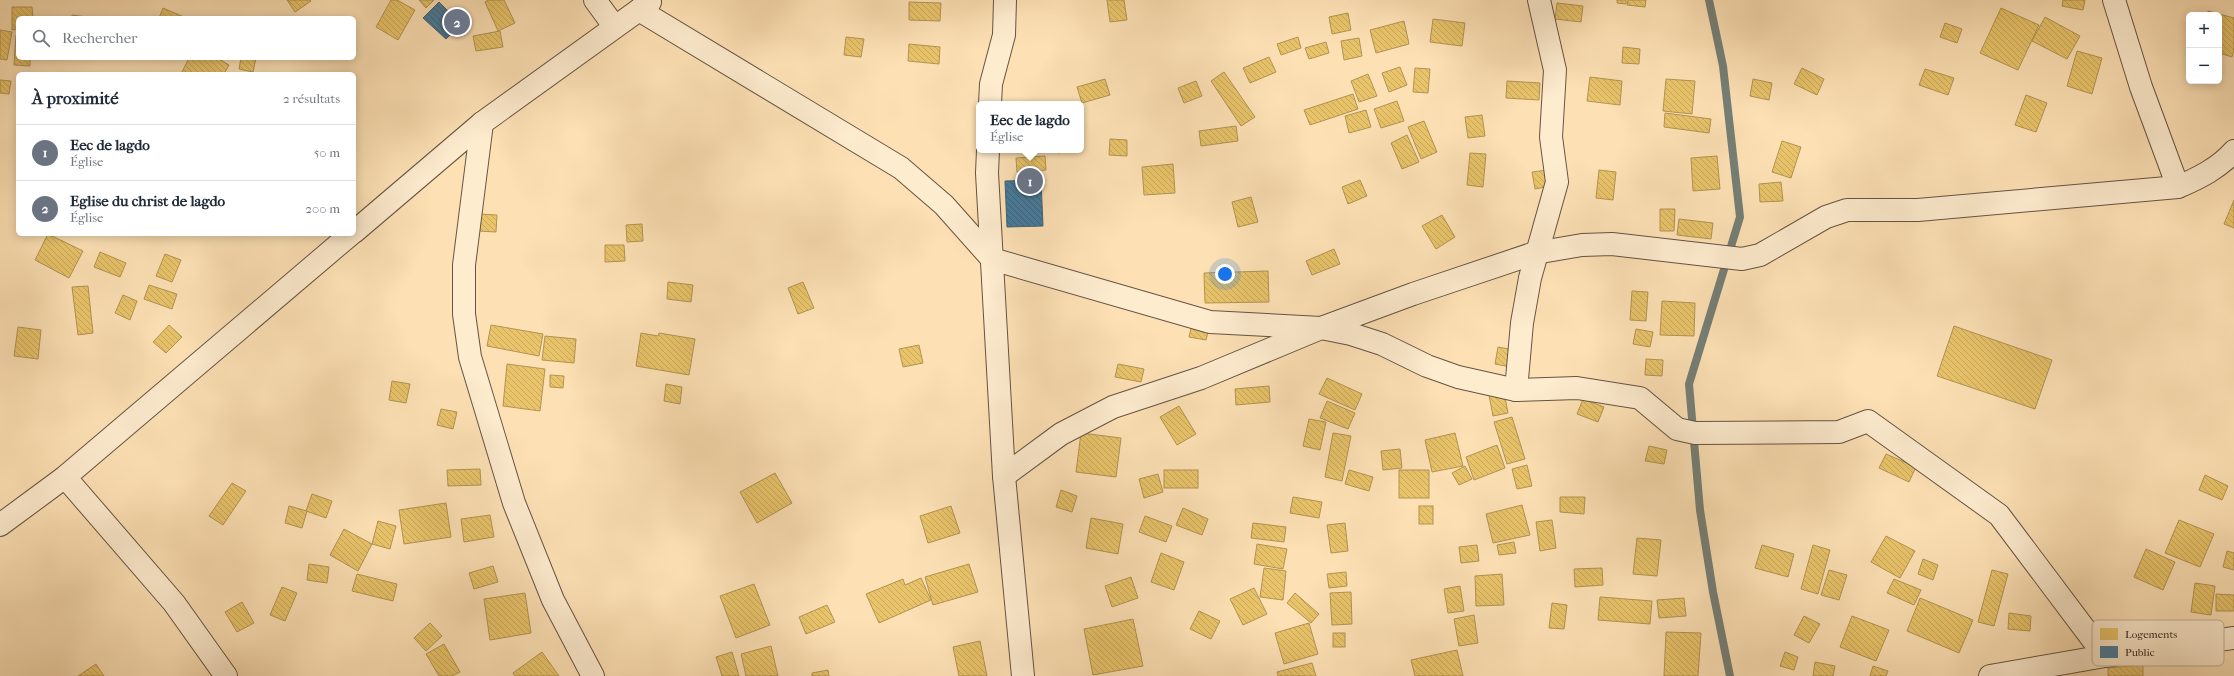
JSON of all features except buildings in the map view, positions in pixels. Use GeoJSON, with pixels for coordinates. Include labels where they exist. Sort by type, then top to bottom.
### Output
{"type":"FeatureCollection","features":[{"type":"Feature","properties":{"kind":"street"},"geometry":{"type":"LineString","coordinates":[[595,0],[614,26]]}},
{"type":"Feature","properties":{"kind":"street"},"geometry":{"type":"LineString","coordinates":[[990,101],[991,84],[1004,34],[1005,0]]}},
{"type":"Feature","properties":{"kind":"street"},"geometry":{"type":"LineString","coordinates":[[1516,390],[1522,323],[1535,253],[1557,182],[1551,137],[1555,70],[1539,0]]}},
{"type":"Feature","properties":{"kind":"street"},"geometry":{"type":"LineString","coordinates":[[2114,0],[2141,87],[2178,187]]}},
{"type":"Feature","properties":{"kind":"street"},"geometry":{"type":"LineString","coordinates":[[356,230],[482,123],[645,5],[901,168],[944,205],[992,259],[1210,322],[1321,328],[1351,334],[1382,344],[1426,366],[1458,377],[1516,390],[1577,388],[1640,398],[1677,429],[1695,433],[1839,432],[1868,421],[1998,515],[2092,639]]}},
{"type":"Feature","properties":{"kind":"street"},"geometry":{"type":"LineString","coordinates":[[482,123],[464,265],[464,314],[470,357],[514,503],[553,600],[593,676]]}},
{"type":"Feature","properties":{"kind":"street"},"geometry":{"type":"LineString","coordinates":[[1004,476],[1062,434],[1113,407],[1201,378],[1321,328],[1413,294],[1535,253],[1582,245],[1612,244],[1742,259],[1760,255],[1826,217],[1847,210],[1918,210],[2178,187],[2200,177],[2226,160],[2234,151]]}},
{"type":"Feature","properties":{"kind":"street"},"geometry":{"type":"LineString","coordinates":[[988,153],[987,173],[1004,476],[1023,676]]}},
{"type":"Feature","properties":{"kind":"street"},"geometry":{"type":"LineString","coordinates":[[0,524],[64,476],[349,236]]}},
{"type":"Feature","properties":{"kind":"street"},"geometry":{"type":"LineString","coordinates":[[64,476],[174,603],[226,676]]}},
{"type":"Feature","properties":{"kind":"street"},"geometry":{"type":"LineString","coordinates":[[2224,639],[2234,638]]}},
{"type":"Feature","properties":{"kind":"street"},"geometry":{"type":"LineString","coordinates":[[1990,676],[2092,658]]}},
{"type":"Feature","properties":{"kind":"waterway"},"geometry":{"type":"LineString","coordinates":[[1709,0],[1723,66],[1740,217],[1689,384],[1700,510],[1713,592],[1730,676]]}},
{"type":"Feature","properties":{"kind":"place","name":"Eglise du christ de lagdo"},"geometry":{"type":"Point","coordinates":[457,22]}},
{"type":"Feature","properties":{"kind":"place","name":"Eec de lagdo"},"geometry":{"type":"Point","coordinates":[1030,181]}}]}
